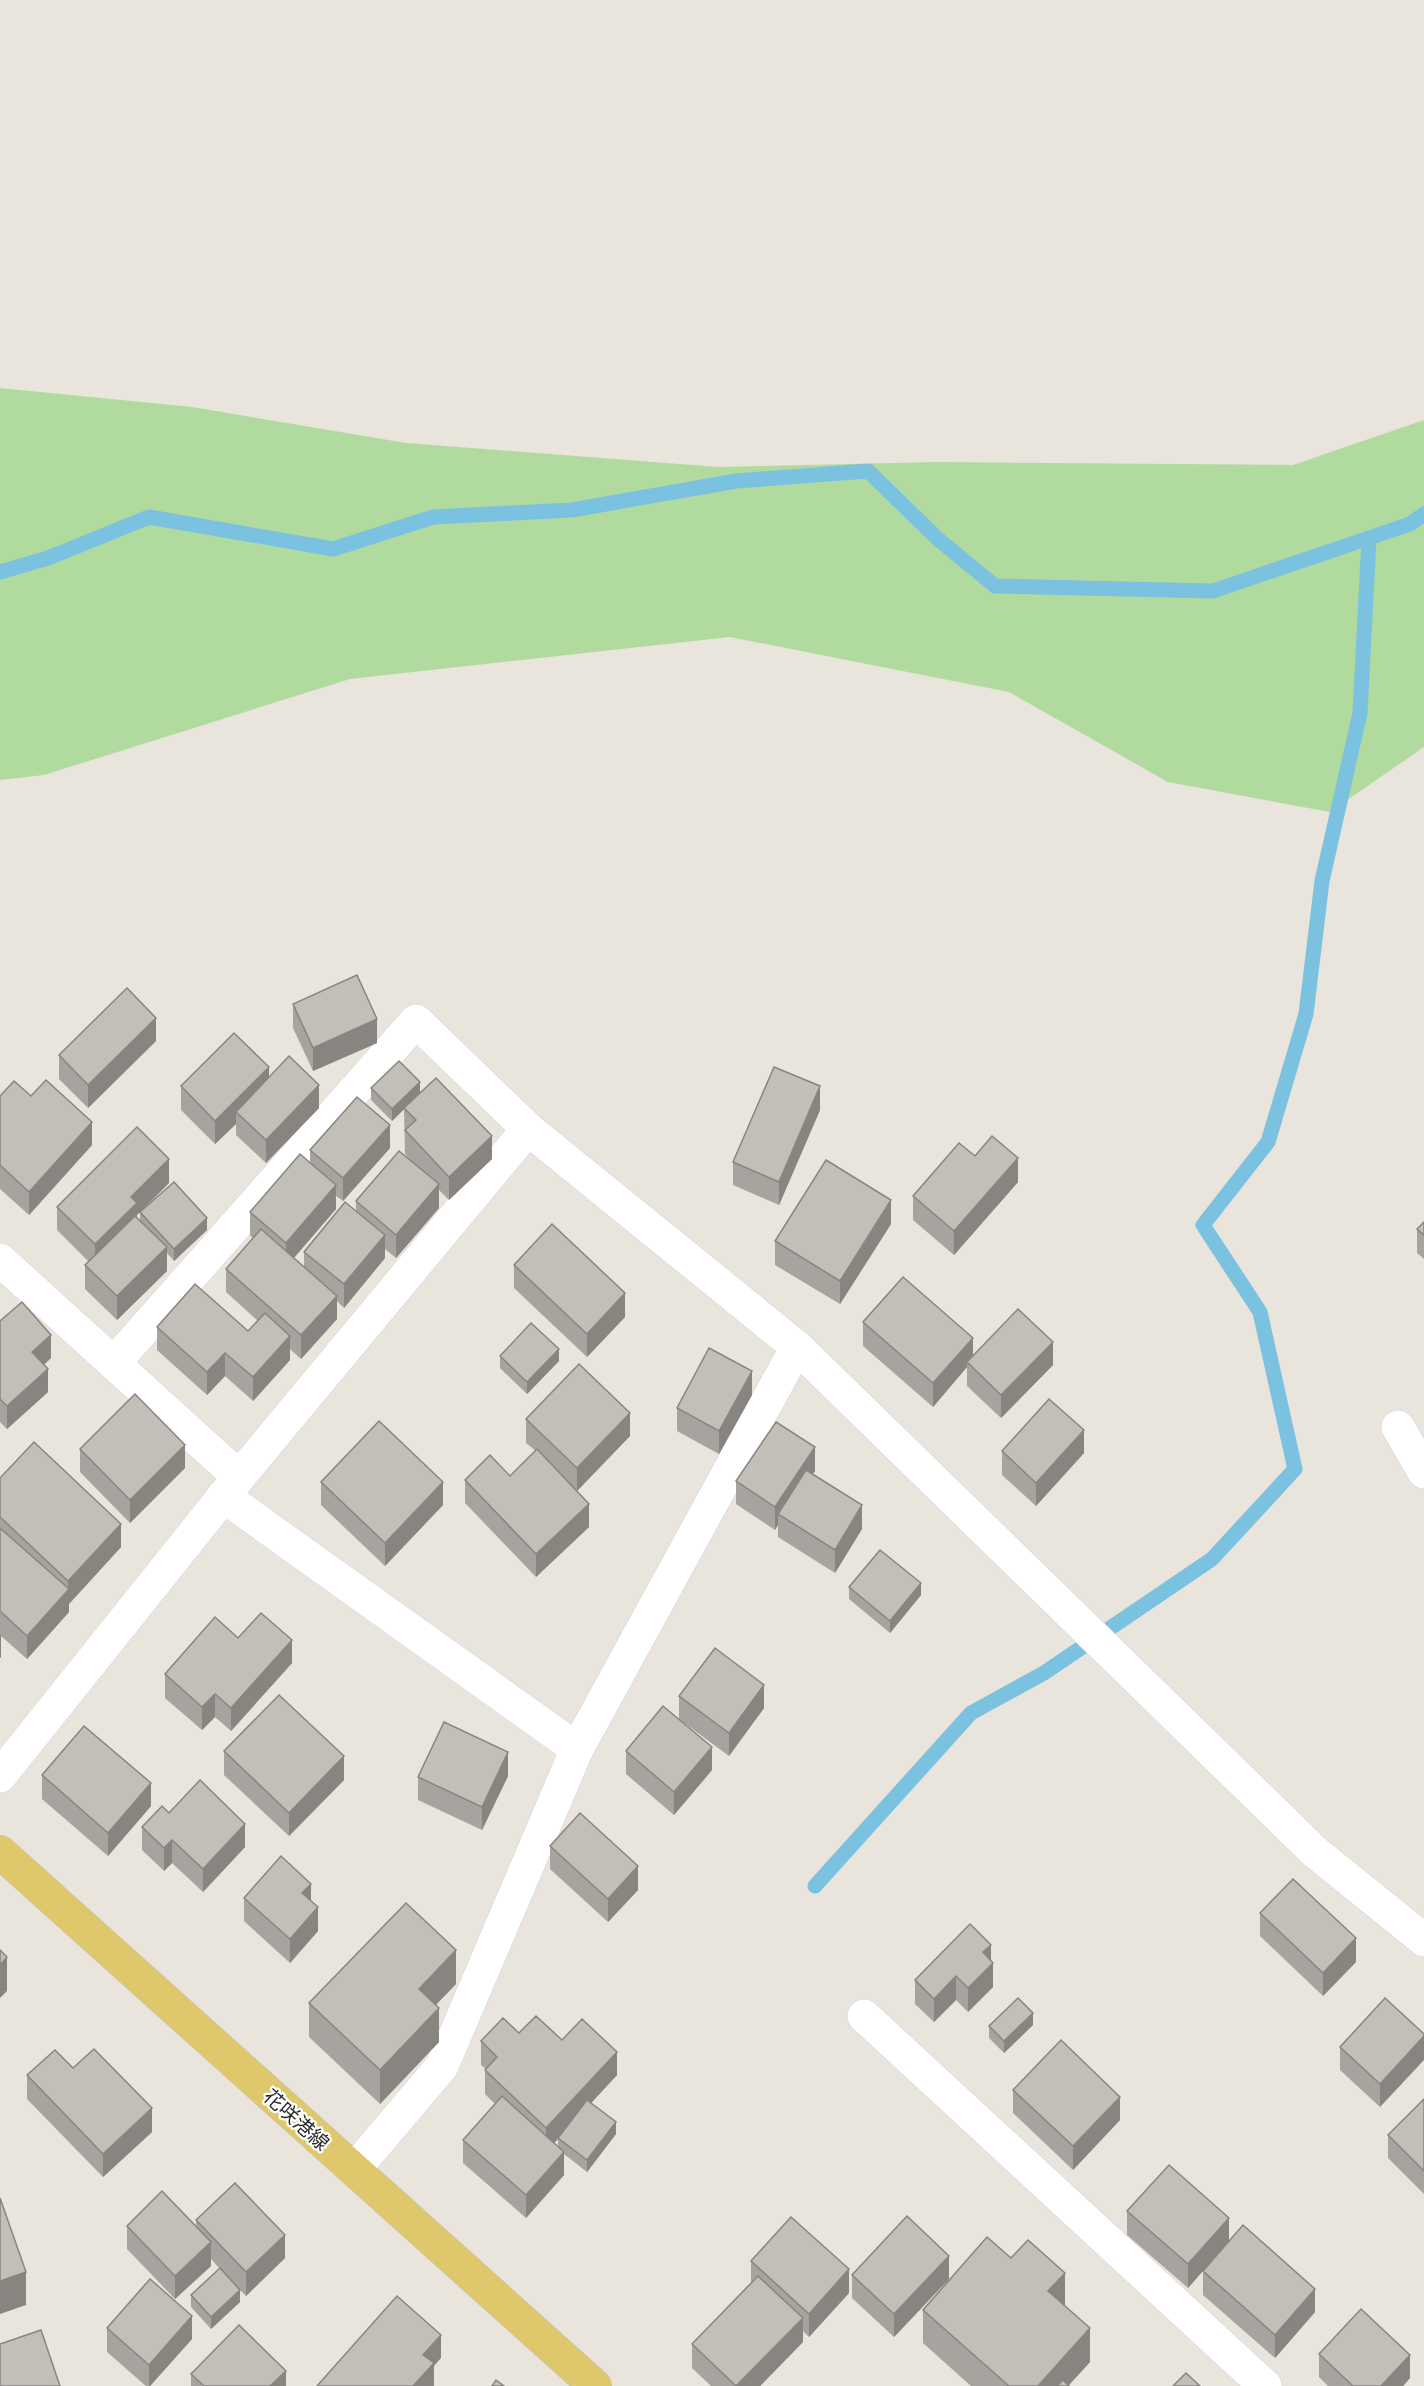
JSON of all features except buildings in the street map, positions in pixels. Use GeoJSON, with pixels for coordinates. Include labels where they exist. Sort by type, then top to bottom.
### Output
{"type":"FeatureCollection","features":[{"type":"Feature","properties":{"kind":"main road","name":"花咲港線"},"geometry":{"type":"LineString","coordinates":[[0,1852],[595,2386]]}},
{"type":"Feature","properties":{"kind":"street"},"geometry":{"type":"LineString","coordinates":[[114,1363],[416,1021],[528,1129],[797,1347],[1315,1852],[1424,1940]]}},
{"type":"Feature","properties":{"kind":"street"},"geometry":{"type":"LineString","coordinates":[[0,1776],[231,1487],[528,1129]]}},
{"type":"Feature","properties":{"kind":"street"},"geometry":{"type":"LineString","coordinates":[[0,1260],[114,1363],[231,1487],[577,1749]]}},
{"type":"Feature","properties":{"kind":"street"},"geometry":{"type":"LineString","coordinates":[[354,2170],[442,2066],[577,1749],[797,1347]]}},
{"type":"Feature","properties":{"kind":"street"},"geometry":{"type":"LineString","coordinates":[[1398,1427],[1424,1472]]}},
{"type":"Feature","properties":{"kind":"street"},"geometry":{"type":"LineString","coordinates":[[864,2016],[1265,2386]]}},
{"type":"Feature","properties":{"kind":"green space"},"geometry":{"type":"Polygon","coordinates":[[[0,388],[192,407],[406,443],[718,467],[938,462],[1293,465],[1424,420],[1424,747],[1330,812],[1168,782],[1009,692],[730,637],[350,679],[44,775],[0,780],[0,388]]]}},
{"type":"Feature","properties":{"kind":"waterway"},"geometry":{"type":"LineString","coordinates":[[0,572],[48,558],[149,517],[333,549],[433,517],[572,510],[736,481],[868,471],[938,539],[995,586],[1213,591],[1410,524],[1424,514]]}},
{"type":"Feature","properties":{"kind":"waterway"},"geometry":{"type":"LineString","coordinates":[[815,1886],[971,1713],[1044,1673],[1212,1559],[1295,1469],[1260,1312],[1203,1225],[1268,1142],[1306,1014],[1322,881],[1360,713],[1369,538]]}}]}
